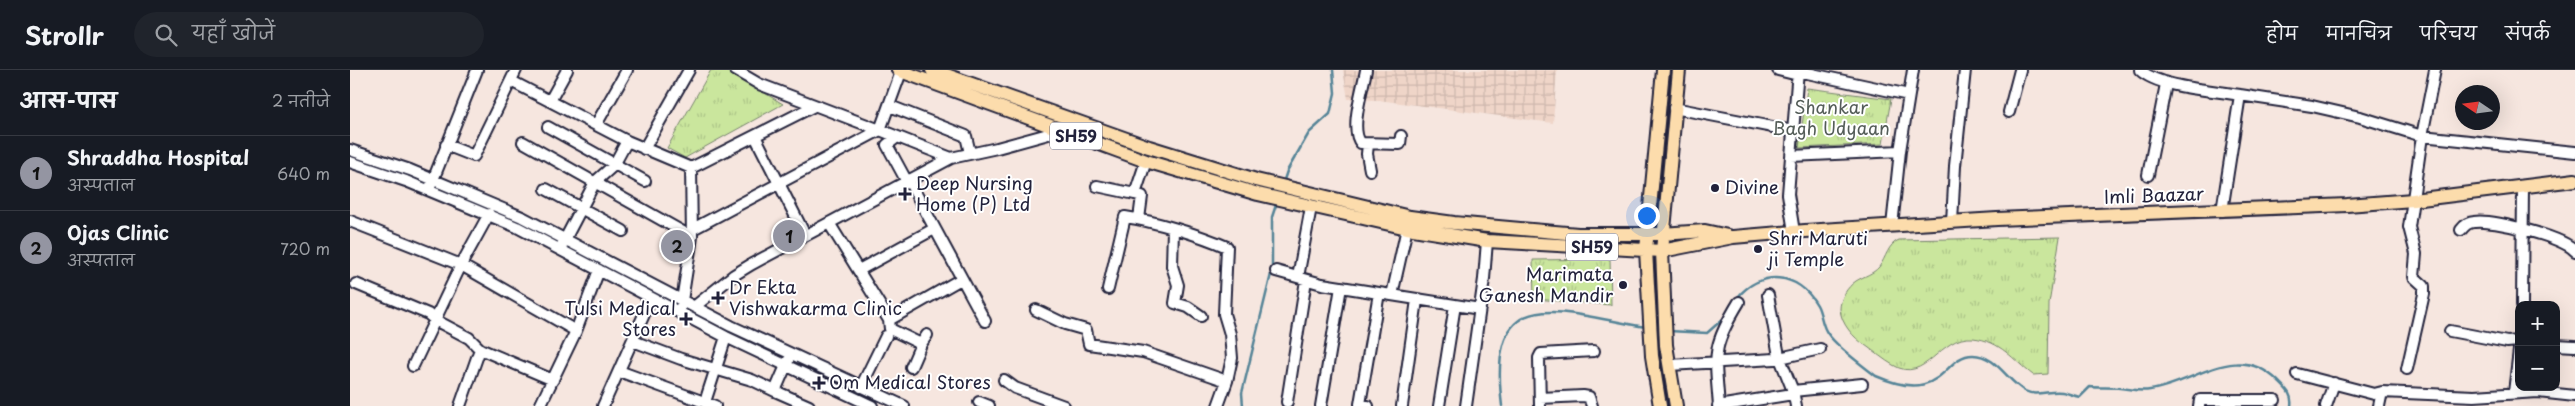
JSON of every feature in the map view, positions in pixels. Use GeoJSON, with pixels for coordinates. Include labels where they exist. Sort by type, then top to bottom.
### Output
{"type":"FeatureCollection","features":[{"type":"Feature","properties":{"kind":"main road","name":"SH59"},"geometry":{"type":"LineString","coordinates":[[932,70],[1083,124],[1256,180],[1311,207],[1407,228],[1487,241],[1662,251]]}},
{"type":"Feature","properties":{"kind":"main road"},"geometry":{"type":"LineString","coordinates":[[1660,406],[1650,334],[1646,234],[1663,70]]}},
{"type":"Feature","properties":{"kind":"main road"},"geometry":{"type":"LineString","coordinates":[[1676,406],[1666,333],[1662,234],[1679,70]]}},
{"type":"Feature","properties":{"kind":"main road","name":"SH59"},"geometry":{"type":"LineString","coordinates":[[899,71],[1146,161],[1258,194],[1291,196],[1454,223],[1578,234],[1662,234]]}},
{"type":"Feature","properties":{"kind":"main road","name":"Imli Baazar"},"geometry":{"type":"LineString","coordinates":[[1732,237],[1952,222],[2222,211],[2413,200],[2575,180]]}},
{"type":"Feature","properties":{"kind":"main road"},"geometry":{"type":"LineString","coordinates":[[1662,234],[1705,231],[1732,237]]}},
{"type":"Feature","properties":{"kind":"main road"},"geometry":{"type":"LineString","coordinates":[[1662,251],[1732,237]]}},
{"type":"Feature","properties":{"kind":"street"},"geometry":{"type":"LineString","coordinates":[[430,191],[432,179],[477,70]]}},
{"type":"Feature","properties":{"kind":"street"},"geometry":{"type":"LineString","coordinates":[[446,145],[474,156],[516,70]]}},
{"type":"Feature","properties":{"kind":"street"},"geometry":{"type":"LineString","coordinates":[[551,99],[567,70]]}},
{"type":"Feature","properties":{"kind":"street"},"geometry":{"type":"LineString","coordinates":[[597,123],[627,70]]}},
{"type":"Feature","properties":{"kind":"street"},"geometry":{"type":"LineString","coordinates":[[644,148],[689,70]]}},
{"type":"Feature","properties":{"kind":"street"},"geometry":{"type":"LineString","coordinates":[[735,70],[759,84],[951,158]]}},
{"type":"Feature","properties":{"kind":"street"},"geometry":{"type":"LineString","coordinates":[[1366,70],[1356,127],[1358,139],[1361,143],[1368,144],[1400,144],[1400,136]]}},
{"type":"Feature","properties":{"kind":"street"},"geometry":{"type":"LineString","coordinates":[[1778,70],[1798,72],[1909,95]]}},
{"type":"Feature","properties":{"kind":"street"},"geometry":{"type":"LineString","coordinates":[[1892,226],[1900,151],[1913,70]]}},
{"type":"Feature","properties":{"kind":"street"},"geometry":{"type":"LineString","coordinates":[[1952,222],[1955,166],[1965,70]]}},
{"type":"Feature","properties":{"kind":"street"},"geometry":{"type":"LineString","coordinates":[[2008,112],[2020,70]]}},
{"type":"Feature","properties":{"kind":"street"},"geometry":{"type":"LineString","coordinates":[[2140,70],[2166,84],[2312,106],[2360,117],[2422,136],[2575,152]]}},
{"type":"Feature","properties":{"kind":"street"},"geometry":{"type":"LineString","coordinates":[[2407,369],[2424,294],[2424,286],[2414,277],[2416,254],[2409,232],[2422,136],[2435,70]]}},
{"type":"Feature","properties":{"kind":"street"},"geometry":{"type":"LineString","coordinates":[[691,233],[880,130],[890,106],[899,71]]}},
{"type":"Feature","properties":{"kind":"street"},"geometry":{"type":"LineString","coordinates":[[1794,232],[1788,194],[1798,72]]}},
{"type":"Feature","properties":{"kind":"street"},"geometry":{"type":"LineString","coordinates":[[511,81],[551,99],[628,141],[691,168],[814,106]]}},
{"type":"Feature","properties":{"kind":"street"},"geometry":{"type":"LineString","coordinates":[[2148,175],[2166,84]]}},
{"type":"Feature","properties":{"kind":"street"},"geometry":{"type":"LineString","coordinates":[[2222,211],[2240,95]]}},
{"type":"Feature","properties":{"kind":"street"},"geometry":{"type":"LineString","coordinates":[[890,106],[966,136],[970,153]]}},
{"type":"Feature","properties":{"kind":"street"},"geometry":{"type":"LineString","coordinates":[[1674,108],[1793,130]]}},
{"type":"Feature","properties":{"kind":"street"},"geometry":{"type":"LineString","coordinates":[[694,307],[734,275],[907,180],[951,158],[1083,124]]}},
{"type":"Feature","properties":{"kind":"street"},"geometry":{"type":"LineString","coordinates":[[548,126],[645,181]]}},
{"type":"Feature","properties":{"kind":"street"},"geometry":{"type":"LineString","coordinates":[[755,136],[781,184],[805,235]]}},
{"type":"Feature","properties":{"kind":"street"},"geometry":{"type":"LineString","coordinates":[[897,136],[888,145],[985,321]]}},
{"type":"Feature","properties":{"kind":"street"},"geometry":{"type":"LineString","coordinates":[[561,251],[564,238],[595,182],[614,165],[628,141]]}},
{"type":"Feature","properties":{"kind":"street"},"geometry":{"type":"LineString","coordinates":[[523,142],[691,233]]}},
{"type":"Feature","properties":{"kind":"street"},"geometry":{"type":"LineString","coordinates":[[1368,144],[1367,154],[1370,170]]}},
{"type":"Feature","properties":{"kind":"street"},"geometry":{"type":"LineString","coordinates":[[350,150],[432,179],[508,210],[694,307],[791,355],[904,406]]}},
{"type":"Feature","properties":{"kind":"street"},"geometry":{"type":"LineString","coordinates":[[1791,156],[1900,151]]}},
{"type":"Feature","properties":{"kind":"street"},"geometry":{"type":"LineString","coordinates":[[1136,194],[1146,161]]}},
{"type":"Feature","properties":{"kind":"street"},"geometry":{"type":"LineString","coordinates":[[350,162],[489,214],[651,299],[872,406]]}},
{"type":"Feature","properties":{"kind":"street"},"geometry":{"type":"LineString","coordinates":[[680,313],[691,233],[691,168]]}},
{"type":"Feature","properties":{"kind":"street"},"geometry":{"type":"LineString","coordinates":[[1098,186],[1142,196],[1139,219]]}},
{"type":"Feature","properties":{"kind":"street"},"geometry":{"type":"LineString","coordinates":[[2522,301],[2523,186]]}},
{"type":"Feature","properties":{"kind":"street"},"geometry":{"type":"LineString","coordinates":[[546,189],[623,231]]}},
{"type":"Feature","properties":{"kind":"street"},"geometry":{"type":"LineString","coordinates":[[1288,402],[1311,207]]}},
{"type":"Feature","properties":{"kind":"street"},"geometry":{"type":"LineString","coordinates":[[414,366],[461,266],[489,214]]}},
{"type":"Feature","properties":{"kind":"street"},"geometry":{"type":"LineString","coordinates":[[1108,289],[1125,217],[1139,219],[1210,239],[1227,247],[1224,314],[1230,334],[1232,358],[1227,381],[1218,406]]}},
{"type":"Feature","properties":{"kind":"street"},"geometry":{"type":"LineString","coordinates":[[350,221],[461,266],[576,331]]}},
{"type":"Feature","properties":{"kind":"street"},"geometry":{"type":"LineString","coordinates":[[2461,230],[2473,222],[2546,234],[2570,245],[2575,251]]}},
{"type":"Feature","properties":{"kind":"street"},"geometry":{"type":"LineString","coordinates":[[829,223],[889,320],[890,329],[921,344]]}},
{"type":"Feature","properties":{"kind":"street"},"geometry":{"type":"LineString","coordinates":[[1392,295],[1407,228]]}},
{"type":"Feature","properties":{"kind":"street"},"geometry":{"type":"LineString","coordinates":[[859,270],[934,229]]}},
{"type":"Feature","properties":{"kind":"street"},"geometry":{"type":"LineString","coordinates":[[1173,229],[1172,266],[1178,285],[1175,303],[1188,307],[1201,316]]}},
{"type":"Feature","properties":{"kind":"street"},"geometry":{"type":"LineString","coordinates":[[1466,406],[1480,309],[1487,241]]}},
{"type":"Feature","properties":{"kind":"street"},"geometry":{"type":"LineString","coordinates":[[540,406],[576,331],[598,270]]}},
{"type":"Feature","properties":{"kind":"street"},"geometry":{"type":"LineString","coordinates":[[1276,272],[1417,300],[1480,309]]}},
{"type":"Feature","properties":{"kind":"street"},"geometry":{"type":"LineString","coordinates":[[889,320],[961,279]]}},
{"type":"Feature","properties":{"kind":"street"},"geometry":{"type":"LineString","coordinates":[[356,284],[428,314],[435,320],[470,338],[480,349],[553,380]]}},
{"type":"Feature","properties":{"kind":"street"},"geometry":{"type":"LineString","coordinates":[[1321,406],[1341,286]]}},
{"type":"Feature","properties":{"kind":"street"},"geometry":{"type":"LineString","coordinates":[[1368,406],[1360,404],[1379,293]]}},
{"type":"Feature","properties":{"kind":"street"},"geometry":{"type":"LineString","coordinates":[[1768,295],[1779,356],[1793,392],[1796,406]]}},
{"type":"Feature","properties":{"kind":"street"},"geometry":{"type":"LineString","coordinates":[[603,406],[651,299]]}},
{"type":"Feature","properties":{"kind":"street"},"geometry":{"type":"LineString","coordinates":[[1402,406],[1417,300]]}},
{"type":"Feature","properties":{"kind":"street"},"geometry":{"type":"LineString","coordinates":[[1739,302],[1722,329],[1714,361],[1718,406],[1793,392],[1862,384]]}},
{"type":"Feature","properties":{"kind":"street"},"geometry":{"type":"LineString","coordinates":[[1439,406],[1455,305]]}},
{"type":"Feature","properties":{"kind":"street"},"geometry":{"type":"LineString","coordinates":[[1036,310],[1065,324],[1086,330],[1088,344],[1143,352],[1227,381]]}},
{"type":"Feature","properties":{"kind":"street"},"geometry":{"type":"LineString","coordinates":[[2450,331],[2507,342],[2515,341]]}},
{"type":"Feature","properties":{"kind":"street"},"geometry":{"type":"LineString","coordinates":[[911,367],[927,335]]}},
{"type":"Feature","properties":{"kind":"street"},"geometry":{"type":"LineString","coordinates":[[705,402],[726,336]]}},
{"type":"Feature","properties":{"kind":"street"},"geometry":{"type":"LineString","coordinates":[[862,387],[886,336]]}},
{"type":"Feature","properties":{"kind":"street"},"geometry":{"type":"LineString","coordinates":[[633,341],[752,380],[809,406]]}},
{"type":"Feature","properties":{"kind":"street"},"geometry":{"type":"LineString","coordinates":[[2560,345],[2575,346]]}},
{"type":"Feature","properties":{"kind":"street"},"geometry":{"type":"LineString","coordinates":[[460,406],[480,349]]}},
{"type":"Feature","properties":{"kind":"street"},"geometry":{"type":"LineString","coordinates":[[1669,365],[1714,361],[1736,362],[1820,349]]}},
{"type":"Feature","properties":{"kind":"street"},"geometry":{"type":"LineString","coordinates":[[1592,406],[1589,397],[1583,396],[1540,402],[1539,358],[1541,354],[1594,351]]}},
{"type":"Feature","properties":{"kind":"street"},"geometry":{"type":"LineString","coordinates":[[775,391],[791,355]]}},
{"type":"Feature","properties":{"kind":"street"},"geometry":{"type":"LineString","coordinates":[[619,371],[715,406]]}},
{"type":"Feature","properties":{"kind":"street"},"geometry":{"type":"LineString","coordinates":[[2297,374],[2374,394],[2382,392],[2474,396],[2514,392],[2575,396]]}},
{"type":"Feature","properties":{"kind":"street"},"geometry":{"type":"LineString","coordinates":[[1004,380],[1015,388],[1064,406]]}},
{"type":"Feature","properties":{"kind":"street"},"geometry":{"type":"LineString","coordinates":[[2326,406],[2334,383]]}},
{"type":"Feature","properties":{"kind":"street"},"geometry":{"type":"LineString","coordinates":[[2514,392],[2515,384]]}},
{"type":"Feature","properties":{"kind":"street"},"geometry":{"type":"LineString","coordinates":[[2379,406],[2382,392]]}},
{"type":"Feature","properties":{"kind":"street"},"geometry":{"type":"LineString","coordinates":[[2198,406],[2200,400],[2275,400]]}},
{"type":"Feature","properties":{"kind":"shaded area"},"geometry":{"type":"Polygon","coordinates":[[[1343,70],[1557,70],[1553,123],[1378,100],[1348,99],[1343,70]]]}},
{"type":"Feature","properties":{"kind":"green space"},"geometry":{"type":"Polygon","coordinates":[[[711,70],[726,70],[783,104],[685,158],[667,148],[711,70]]]}},
{"type":"Feature","properties":{"kind":"green space","name":"Shankar Bagh Udyaan"},"geometry":{"type":"Polygon","coordinates":[[[1807,88],[1891,99],[1883,144],[1799,148],[1807,88]]]}},
{"type":"Feature","properties":{"kind":"green space"},"geometry":{"type":"Polygon","coordinates":[[[2060,237],[2049,304],[2048,374],[2033,375],[1999,347],[1973,338],[1961,339],[1951,344],[1915,369],[1905,369],[1893,365],[1861,342],[1849,330],[1841,315],[1840,305],[1847,290],[1856,281],[1877,269],[1892,245],[1899,240],[2060,237]]]}},
{"type":"Feature","properties":{"kind":"green space"},"geometry":{"type":"Polygon","coordinates":[[[1610,259],[1611,305],[1534,299],[1533,260],[1610,259]]]}},
{"type":"Feature","properties":{"kind":"waterway"},"geometry":{"type":"LineString","coordinates":[[1283,183],[1287,171],[1309,133],[1330,114],[1335,93],[1333,70]]}},
{"type":"Feature","properties":{"kind":"waterway"},"geometry":{"type":"LineString","coordinates":[[1243,406],[1242,393],[1272,270],[1272,217],[1277,202]]}},
{"type":"Feature","properties":{"kind":"waterway"},"geometry":{"type":"LineString","coordinates":[[1737,298],[1757,282],[1768,279],[1779,278],[1800,286],[1817,305],[1826,331],[1838,345],[1876,376],[1899,384],[1916,385],[1929,383],[1939,377],[1954,362],[1963,357],[1973,355],[1988,359],[2019,387],[2030,393],[2062,392],[2080,397],[2090,387],[2139,391],[2150,390],[2167,386],[2215,368],[2231,364],[2247,364],[2262,369],[2278,381],[2290,395],[2291,406]]}},
{"type":"Feature","properties":{"kind":"waterway"},"geometry":{"type":"LineString","coordinates":[[1502,406],[1500,365],[1506,338],[1518,321],[1536,313],[1558,312],[1585,315],[1646,327]]}},
{"type":"Feature","properties":{"kind":"waterway"},"geometry":{"type":"LineString","coordinates":[[1669,331],[1707,333],[1724,318]]}},
{"type":"Feature","properties":{"kind":"place","name":"Divine"},"geometry":{"type":"Point","coordinates":[1715,188]}},
{"type":"Feature","properties":{"kind":"place","name":"Deep Nursing Home (P) Ltd"},"geometry":{"type":"Point","coordinates":[905,194]}},
{"type":"Feature","properties":{"kind":"place","name":"Shraddha Hospital"},"geometry":{"type":"Point","coordinates":[789,236]}},
{"type":"Feature","properties":{"kind":"place","name":"Ojas Clinic"},"geometry":{"type":"Point","coordinates":[677,246]}},
{"type":"Feature","properties":{"kind":"place","name":"Shri Maruti ji Temple"},"geometry":{"type":"Point","coordinates":[1758,249]}},
{"type":"Feature","properties":{"kind":"place","name":"Marimata Ganesh Mandir"},"geometry":{"type":"Point","coordinates":[1623,285]}},
{"type":"Feature","properties":{"kind":"place","name":"Dr Ekta Vishwakarma Clinic"},"geometry":{"type":"Point","coordinates":[718,298]}},
{"type":"Feature","properties":{"kind":"place","name":"Tulsi Medical Stores"},"geometry":{"type":"Point","coordinates":[686,319]}},
{"type":"Feature","properties":{"kind":"place","name":"Om Medical Stores"},"geometry":{"type":"Point","coordinates":[819,383]}}]}
